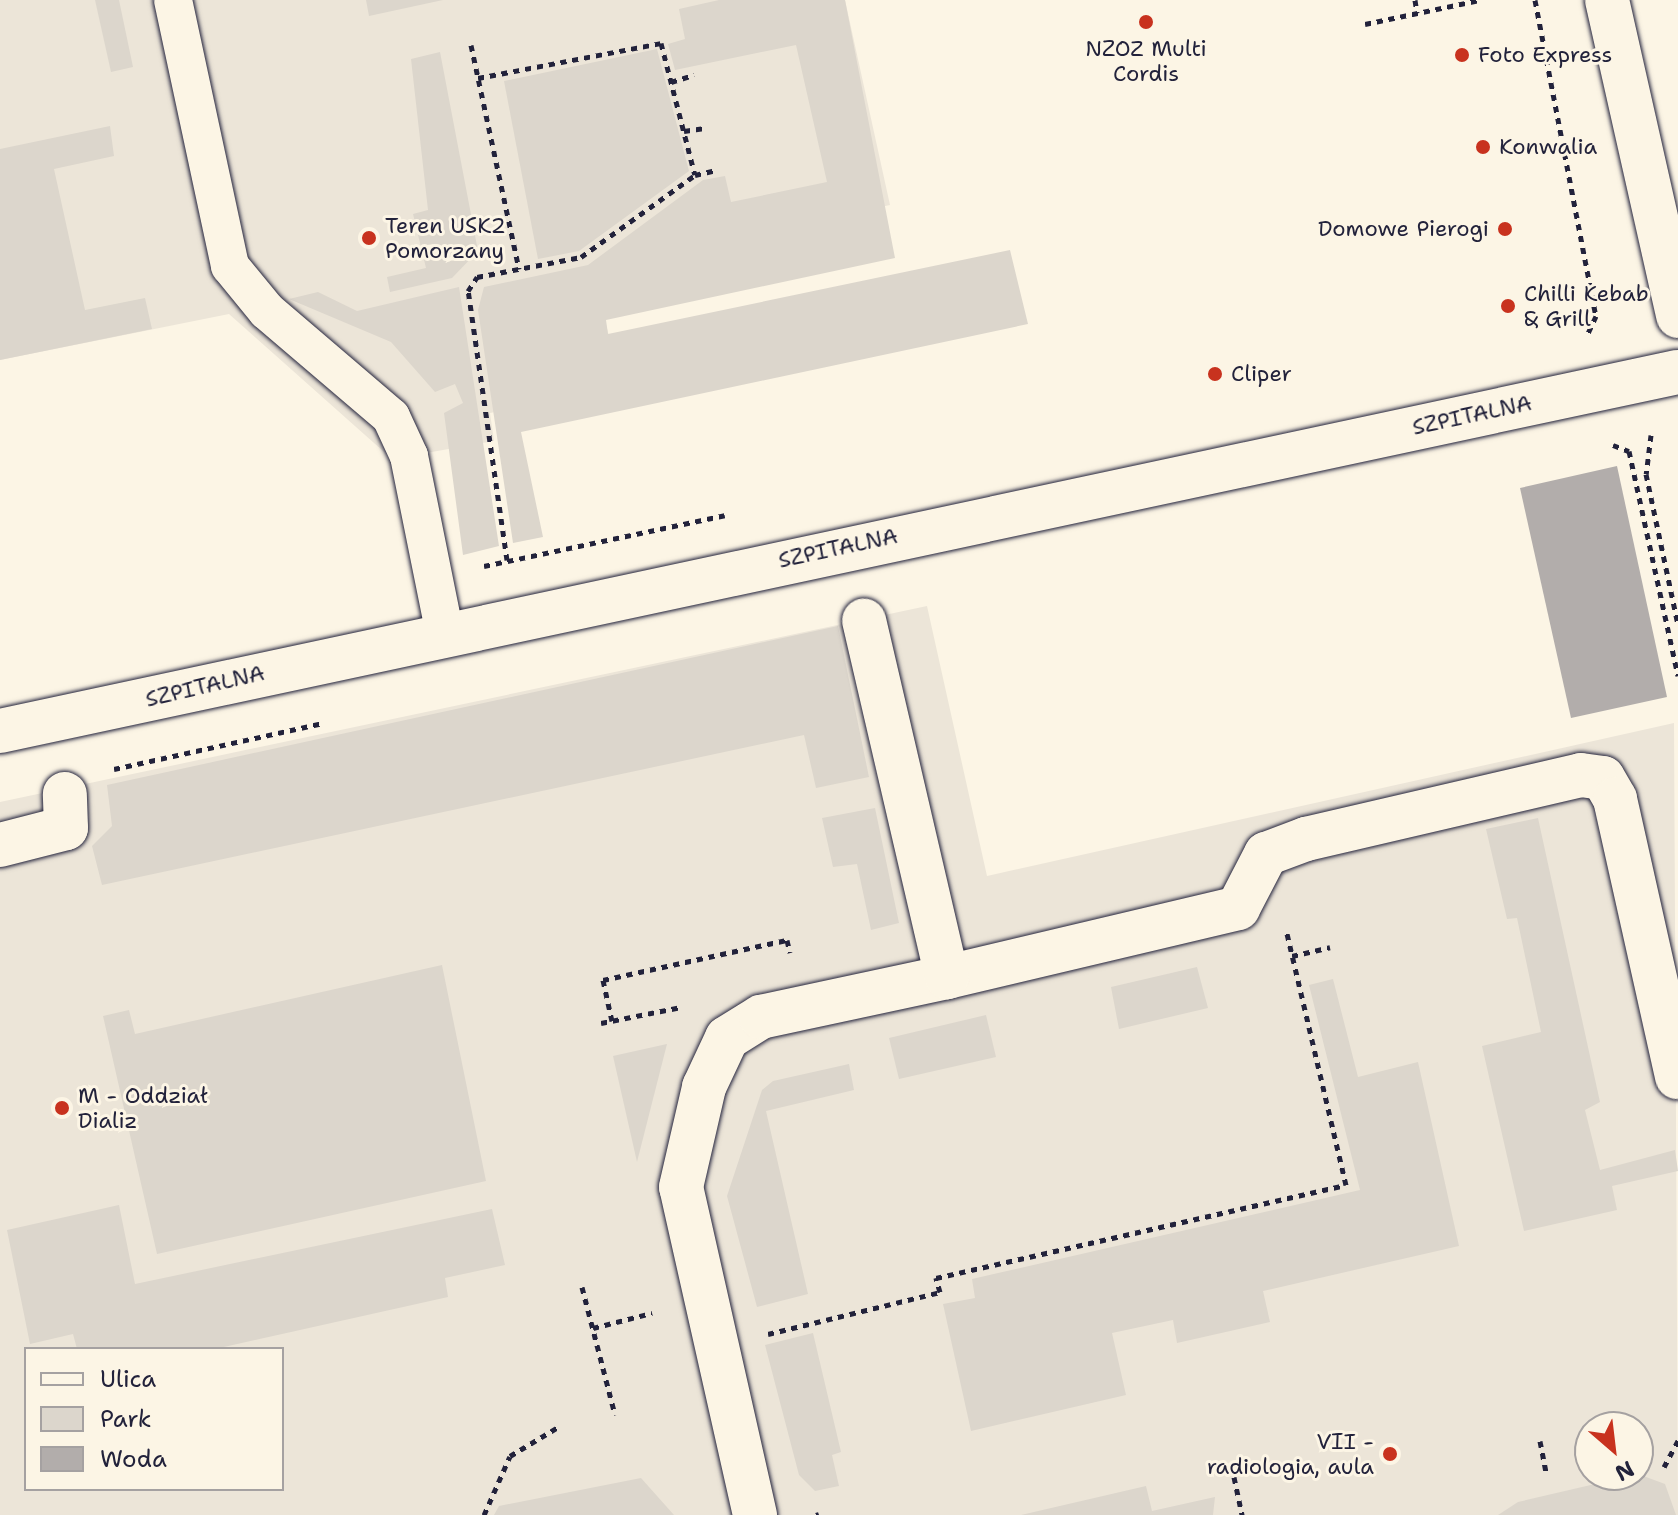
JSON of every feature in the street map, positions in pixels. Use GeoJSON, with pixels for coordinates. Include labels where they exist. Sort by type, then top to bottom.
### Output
{"type":"FeatureCollection","features":[{"type":"Feature","properties":{"kind":"street"},"geometry":{"type":"LineString","coordinates":[[1607,0],[1678,316]]}},
{"type":"Feature","properties":{"kind":"street","name":"SZPITALNA"},"geometry":{"type":"LineString","coordinates":[[0,731],[1678,372]]}},
{"type":"Feature","properties":{"kind":"street"},"geometry":{"type":"LineString","coordinates":[[864,621],[947,977]]}},
{"type":"Feature","properties":{"kind":"street"},"geometry":{"type":"LineString","coordinates":[[755,1515],[681,1187],[687,1148],[727,1038],[761,1017],[947,977],[1238,908],[1266,854],[1306,839],[1581,775],[1603,778],[1615,799],[1677,1077]]}},
{"type":"Feature","properties":{"kind":"street"},"geometry":{"type":"LineString","coordinates":[[0,845],[66,828],[65,794]]}},
{"type":"Feature","properties":{"kind":"lane"},"geometry":{"type":"LineString","coordinates":[[173,0],[230,266],[267,311],[391,417],[409,456],[445,634]]}},
{"type":"Feature","properties":{"kind":"path"},"geometry":{"type":"LineString","coordinates":[[1415,0],[1417,13]]}},
{"type":"Feature","properties":{"kind":"path"},"geometry":{"type":"LineString","coordinates":[[1365,24],[1480,0]]}},
{"type":"Feature","properties":{"kind":"path"},"geometry":{"type":"LineString","coordinates":[[1535,0],[1596,316],[1591,332],[1576,336]]}},
{"type":"Feature","properties":{"kind":"path"},"geometry":{"type":"LineString","coordinates":[[478,78],[661,43],[695,175]]}},
{"type":"Feature","properties":{"kind":"path"},"geometry":{"type":"LineString","coordinates":[[471,45],[519,269]]}},
{"type":"Feature","properties":{"kind":"path"},"geometry":{"type":"LineString","coordinates":[[671,82],[694,75]]}},
{"type":"Feature","properties":{"kind":"path"},"geometry":{"type":"LineString","coordinates":[[684,131],[705,128]]}},
{"type":"Feature","properties":{"kind":"path"},"geometry":{"type":"LineString","coordinates":[[507,560],[468,291],[477,277],[581,257],[695,175],[716,170]]}},
{"type":"Feature","properties":{"kind":"path"},"geometry":{"type":"LineString","coordinates":[[1605,447],[1629,451],[1678,676]]}},
{"type":"Feature","properties":{"kind":"path"},"geometry":{"type":"LineString","coordinates":[[1646,474],[1678,625]]}},
{"type":"Feature","properties":{"kind":"path"},"geometry":{"type":"LineString","coordinates":[[434,579],[507,560],[738,512]]}},
{"type":"Feature","properties":{"kind":"path"},"geometry":{"type":"LineString","coordinates":[[1272,939],[1287,936]]}},
{"type":"Feature","properties":{"kind":"path"},"geometry":{"type":"LineString","coordinates":[[612,1021],[603,980],[787,940],[803,1009]]}},
{"type":"Feature","properties":{"kind":"path"},"geometry":{"type":"LineString","coordinates":[[1292,956],[1330,947]]}},
{"type":"Feature","properties":{"kind":"path"},"geometry":{"type":"LineString","coordinates":[[716,1344],[940,1292],[936,1278],[1346,1185],[1305,1009]]}},
{"type":"Feature","properties":{"kind":"path"},"geometry":{"type":"LineString","coordinates":[[601,1023],[653,1011]]}},
{"type":"Feature","properties":{"kind":"path"},"geometry":{"type":"LineString","coordinates":[[582,1287],[615,1415]]}},
{"type":"Feature","properties":{"kind":"path"},"geometry":{"type":"LineString","coordinates":[[484,1515],[510,1456],[558,1427]]}},
{"type":"Feature","properties":{"kind":"path"},"geometry":{"type":"LineString","coordinates":[[1540,1441],[1546,1472]]}},
{"type":"Feature","properties":{"kind":"path"},"geometry":{"type":"LineString","coordinates":[[1664,1467],[1678,1441]]}},
{"type":"Feature","properties":{"kind":"path"},"geometry":{"type":"LineString","coordinates":[[1234,1477],[1242,1515]]}},
{"type":"Feature","properties":{"kind":"shaded area","name":"Teren USK2 Pomorzany"},"geometry":{"type":"Polygon","coordinates":[[[0,0],[845,0],[890,205],[592,271],[622,386],[490,413],[494,441],[392,459],[229,314],[0,360],[0,0]]]}},
{"type":"Feature","properties":{"kind":"shaded area"},"geometry":{"type":"Polygon","coordinates":[[[927,606],[987,876],[1674,723],[1678,1515],[0,1515],[0,802],[927,606]]]}},
{"type":"Feature","properties":{"kind":"green space"},"geometry":{"type":"Polygon","coordinates":[[[95,0],[119,0],[133,67],[111,72],[95,0]]]}},
{"type":"Feature","properties":{"kind":"green space"},"geometry":{"type":"Polygon","coordinates":[[[366,0],[443,0],[369,16],[366,0]]]}},
{"type":"Feature","properties":{"kind":"green space"},"geometry":{"type":"Polygon","coordinates":[[[719,0],[845,0],[895,258],[606,320],[608,334],[1010,250],[1028,324],[521,432],[543,537],[513,543],[478,310],[484,287],[588,265],[703,180],[725,176],[731,202],[827,182],[796,45],[675,70],[668,44],[685,39],[679,9],[719,0]]]}},
{"type":"Feature","properties":{"kind":"green space"},"geometry":{"type":"Polygon","coordinates":[[[657,49],[689,171],[579,251],[538,259],[504,81],[657,49]]]}},
{"type":"Feature","properties":{"kind":"green space"},"geometry":{"type":"Polygon","coordinates":[[[440,52],[478,251],[452,278],[390,292],[387,277],[426,268],[413,214],[428,210],[411,59],[440,52]]]}},
{"type":"Feature","properties":{"kind":"green space"},"geometry":{"type":"Polygon","coordinates":[[[110,126],[114,156],[54,169],[85,310],[145,298],[152,329],[0,360],[0,149],[110,126]]]}},
{"type":"Feature","properties":{"kind":"green space"},"geometry":{"type":"Polygon","coordinates":[[[459,287],[499,546],[463,555],[444,413],[463,403],[455,384],[435,392],[391,342],[289,299],[318,292],[357,311],[459,287]]]}},
{"type":"Feature","properties":{"kind":"green space"},"geometry":{"type":"Polygon","coordinates":[[[838,626],[869,777],[816,788],[804,735],[102,885],[92,846],[112,826],[107,785],[838,626]]]}},
{"type":"Feature","properties":{"kind":"green space"},"geometry":{"type":"Polygon","coordinates":[[[875,808],[899,923],[871,930],[857,864],[833,867],[822,818],[875,808]]]}},
{"type":"Feature","properties":{"kind":"green space"},"geometry":{"type":"Polygon","coordinates":[[[1538,818],[1600,1102],[1585,1110],[1600,1170],[1675,1150],[1678,1171],[1612,1186],[1617,1210],[1524,1231],[1482,1046],[1541,1032],[1517,918],[1507,919],[1486,829],[1538,818]]]}},
{"type":"Feature","properties":{"kind":"green space"},"geometry":{"type":"Polygon","coordinates":[[[442,965],[486,1181],[157,1254],[103,1016],[129,1010],[135,1034],[442,965]]]}},
{"type":"Feature","properties":{"kind":"green space"},"geometry":{"type":"Polygon","coordinates":[[[1197,967],[1208,1008],[1119,1029],[1111,987],[1197,967]]]}},
{"type":"Feature","properties":{"kind":"green space"},"geometry":{"type":"Polygon","coordinates":[[[1333,979],[1358,1077],[1418,1062],[1459,1246],[1263,1291],[1270,1322],[1177,1343],[1173,1320],[1112,1333],[1126,1395],[971,1431],[943,1304],[975,1298],[972,1279],[1360,1190],[1309,985],[1333,979]]]}},
{"type":"Feature","properties":{"kind":"green space"},"geometry":{"type":"Polygon","coordinates":[[[986,1015],[996,1057],[899,1079],[889,1038],[986,1015]]]}},
{"type":"Feature","properties":{"kind":"green space"},"geometry":{"type":"Polygon","coordinates":[[[667,1044],[637,1162],[613,1056],[667,1044]]]}},
{"type":"Feature","properties":{"kind":"green space"},"geometry":{"type":"Polygon","coordinates":[[[849,1064],[854,1090],[766,1111],[808,1294],[757,1307],[727,1196],[762,1090],[773,1081],[849,1064]]]}},
{"type":"Feature","properties":{"kind":"green space"},"geometry":{"type":"Polygon","coordinates":[[[119,1205],[135,1284],[492,1209],[505,1265],[445,1278],[448,1297],[224,1347],[76,1347],[73,1334],[30,1344],[7,1230],[119,1205]]]}},
{"type":"Feature","properties":{"kind":"green space"},"geometry":{"type":"Polygon","coordinates":[[[813,1333],[841,1452],[832,1455],[839,1486],[815,1491],[799,1475],[765,1345],[813,1333]]]}},
{"type":"Feature","properties":{"kind":"green space"},"geometry":{"type":"Polygon","coordinates":[[[641,1478],[674,1515],[494,1515],[499,1506],[641,1478]]]}},
{"type":"Feature","properties":{"kind":"green space"},"geometry":{"type":"Polygon","coordinates":[[[1654,1480],[1665,1484],[1676,1515],[1498,1515],[1518,1502],[1574,1489],[1654,1491],[1654,1480]]]}},
{"type":"Feature","properties":{"kind":"green space"},"geometry":{"type":"Polygon","coordinates":[[[1146,1486],[1152,1511],[1215,1497],[1213,1515],[1021,1515],[1146,1486]]]}},
{"type":"Feature","properties":{"kind":"water"},"geometry":{"type":"Polygon","coordinates":[[[1617,466],[1667,697],[1571,718],[1520,488],[1617,466]]]}},
{"type":"Feature","properties":{"kind":"place","name":"NZOZ Multi Cordis"},"geometry":{"type":"Point","coordinates":[1146,22]}},
{"type":"Feature","properties":{"kind":"place","name":"Foto Express"},"geometry":{"type":"Point","coordinates":[1462,55]}},
{"type":"Feature","properties":{"kind":"place","name":"Konwalia"},"geometry":{"type":"Point","coordinates":[1483,147]}},
{"type":"Feature","properties":{"kind":"place","name":"Domowe Pierogi"},"geometry":{"type":"Point","coordinates":[1505,229]}},
{"type":"Feature","properties":{"kind":"place","name":"Teren USK2 Pomorzany"},"geometry":{"type":"Point","coordinates":[369,238]}},
{"type":"Feature","properties":{"kind":"place","name":"Chilli Kebab & Grill"},"geometry":{"type":"Point","coordinates":[1508,306]}},
{"type":"Feature","properties":{"kind":"place","name":"Cliper"},"geometry":{"type":"Point","coordinates":[1215,374]}},
{"type":"Feature","properties":{"kind":"place","name":"M - Oddział Dializ"},"geometry":{"type":"Point","coordinates":[62,1108]}},
{"type":"Feature","properties":{"kind":"place","name":"VII - radiologia, aula"},"geometry":{"type":"Point","coordinates":[1390,1454]}}]}
